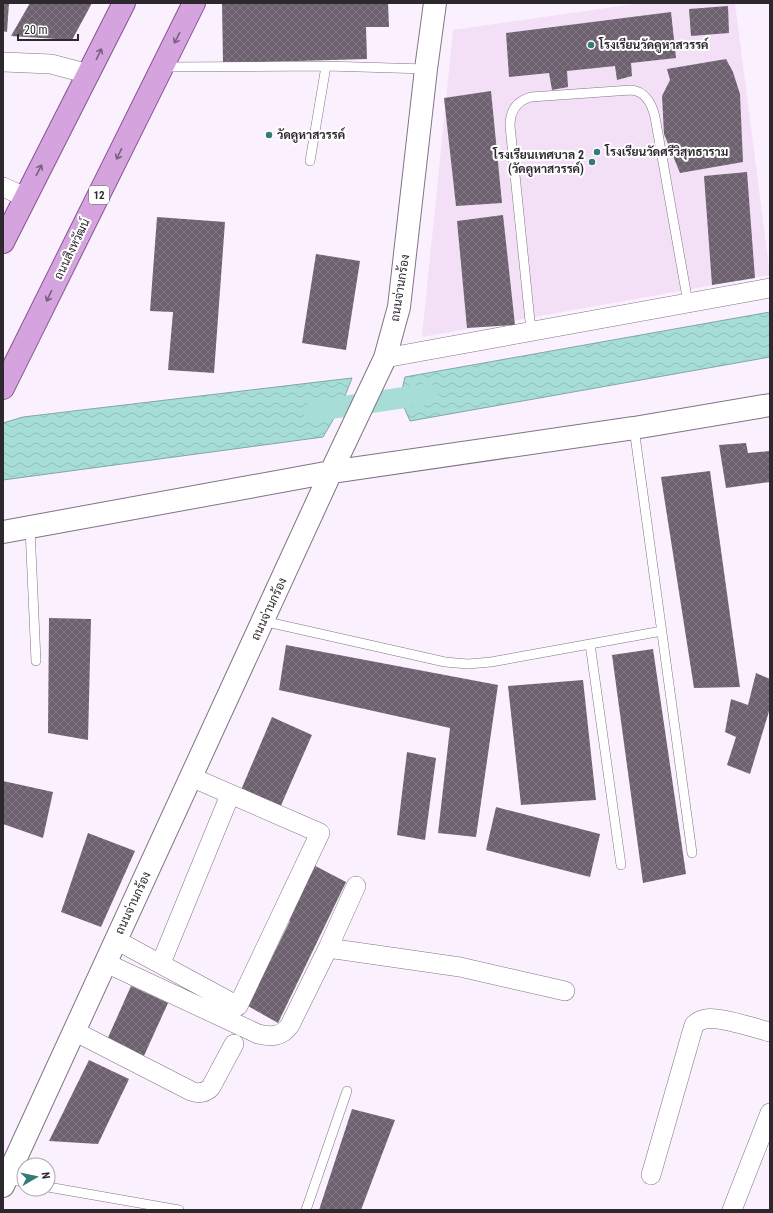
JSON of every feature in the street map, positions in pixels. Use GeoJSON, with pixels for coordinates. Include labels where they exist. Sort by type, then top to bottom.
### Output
{"type":"FeatureCollection","features":[{"type":"Feature","properties":{"kind":"main road"},"geometry":{"type":"LineString","coordinates":[[3,242],[124,3]]}},
{"type":"Feature","properties":{"kind":"main road","name":"ถนนสิงหวัฒน์"},"geometry":{"type":"LineString","coordinates":[[3,388],[194,3]]}},
{"type":"Feature","properties":{"kind":"street","name":"ถนนจ่านกร้อง"},"geometry":{"type":"LineString","coordinates":[[11,1182],[74,1031],[385,358],[399,307],[435,3]]}},
{"type":"Feature","properties":{"kind":"street"},"geometry":{"type":"LineString","coordinates":[[3,62],[51,64],[88,74]]}},
{"type":"Feature","properties":{"kind":"street"},"geometry":{"type":"LineString","coordinates":[[3,187],[25,197]]}},
{"type":"Feature","properties":{"kind":"street"},"geometry":{"type":"LineString","coordinates":[[385,358],[770,288]]}},
{"type":"Feature","properties":{"kind":"street"},"geometry":{"type":"LineString","coordinates":[[3,532],[331,472],[634,428],[770,405]]}},
{"type":"Feature","properties":{"kind":"street"},"geometry":{"type":"LineString","coordinates":[[116,940],[238,1006],[320,833],[191,777]]}},
{"type":"Feature","properties":{"kind":"street"},"geometry":{"type":"LineString","coordinates":[[161,963],[230,795]]}},
{"type":"Feature","properties":{"kind":"street"},"geometry":{"type":"LineString","coordinates":[[106,963],[258,1034],[274,1036],[283,1033],[290,1025],[328,948],[356,886]]}},
{"type":"Feature","properties":{"kind":"street"},"geometry":{"type":"LineString","coordinates":[[328,948],[460,967],[565,991]]}},
{"type":"Feature","properties":{"kind":"street"},"geometry":{"type":"LineString","coordinates":[[651,1175],[694,1025],[703,1019],[715,1019],[770,1032]]}},
{"type":"Feature","properties":{"kind":"street"},"geometry":{"type":"LineString","coordinates":[[74,1031],[191,1091],[198,1093],[206,1092],[211,1087],[234,1044]]}},
{"type":"Feature","properties":{"kind":"street"},"geometry":{"type":"LineString","coordinates":[[732,1210],[764,1148],[770,1113]]}},
{"type":"Feature","properties":{"kind":"lane"},"geometry":{"type":"LineString","coordinates":[[310,161],[326,66]]}},
{"type":"Feature","properties":{"kind":"lane"},"geometry":{"type":"LineString","coordinates":[[163,67],[326,66],[426,69]]}},
{"type":"Feature","properties":{"kind":"lane"},"geometry":{"type":"LineString","coordinates":[[531,332],[510,118],[512,111],[517,104],[523,99],[531,96],[631,90],[641,92],[646,97],[651,104],[655,117],[688,303]]}},
{"type":"Feature","properties":{"kind":"lane"},"geometry":{"type":"LineString","coordinates":[[634,428],[692,853]]}},
{"type":"Feature","properties":{"kind":"lane"},"geometry":{"type":"LineString","coordinates":[[30,528],[36,661]]}},
{"type":"Feature","properties":{"kind":"lane"},"geometry":{"type":"LineString","coordinates":[[263,622],[460,664],[491,662],[662,632]]}},
{"type":"Feature","properties":{"kind":"lane"},"geometry":{"type":"LineString","coordinates":[[590,644],[621,865]]}},
{"type":"Feature","properties":{"kind":"lane"},"geometry":{"type":"LineString","coordinates":[[306,1210],[347,1090]]}},
{"type":"Feature","properties":{"kind":"lane"},"geometry":{"type":"LineString","coordinates":[[56,1188],[179,1210]]}},
{"type":"Feature","properties":{"kind":"shaded area","name":"โรงเรียนวัดศรีวิสุทธาราม"},"geometry":{"type":"Polygon","coordinates":[[[641,3],[735,3],[770,275],[422,337],[453,30],[641,3]]]}},
{"type":"Feature","properties":{"kind":"water"},"geometry":{"type":"Polygon","coordinates":[[[770,312],[770,357],[410,421],[400,398],[405,377],[770,312]]]}},
{"type":"Feature","properties":{"kind":"water"},"geometry":{"type":"Polygon","coordinates":[[[352,378],[341,406],[323,437],[3,480],[3,423],[23,417],[352,378]]]}},
{"type":"Feature","properties":{"kind":"building"},"geometry":{"type":"Polygon","coordinates":[[[3,3],[9,3],[7,32],[3,31],[3,3]]]}},
{"type":"Feature","properties":{"kind":"building"},"geometry":{"type":"Polygon","coordinates":[[[30,3],[92,3],[72,40],[11,36],[30,3]]]}},
{"type":"Feature","properties":{"kind":"building"},"geometry":{"type":"Polygon","coordinates":[[[388,3],[389,27],[366,27],[367,59],[223,63],[222,4],[388,3]]]}},
{"type":"Feature","properties":{"kind":"building"},"geometry":{"type":"Polygon","coordinates":[[[728,6],[729,33],[691,36],[689,9],[728,6]]]}},
{"type":"Feature","properties":{"kind":"building","name":"โรงเรียนวัดคูหาสวรรค์"},"geometry":{"type":"Polygon","coordinates":[[[671,12],[676,58],[631,63],[632,76],[617,80],[615,66],[567,71],[568,87],[552,90],[549,73],[509,77],[506,33],[671,12]]]}},
{"type":"Feature","properties":{"kind":"building"},"geometry":{"type":"Polygon","coordinates":[[[726,59],[733,72],[740,94],[743,162],[680,173],[664,134],[662,96],[670,80],[667,69],[726,59]]]}},
{"type":"Feature","properties":{"kind":"building"},"geometry":{"type":"Polygon","coordinates":[[[491,91],[502,203],[456,206],[444,98],[491,91]]]}},
{"type":"Feature","properties":{"kind":"building"},"geometry":{"type":"Polygon","coordinates":[[[747,172],[755,278],[712,285],[704,176],[747,172]]]}},
{"type":"Feature","properties":{"kind":"building"},"geometry":{"type":"Polygon","coordinates":[[[503,215],[515,325],[467,328],[457,221],[503,215]]]}},
{"type":"Feature","properties":{"kind":"building"},"geometry":{"type":"Polygon","coordinates":[[[157,217],[225,222],[214,373],[168,370],[173,312],[150,311],[157,217]]]}},
{"type":"Feature","properties":{"kind":"building"},"geometry":{"type":"Polygon","coordinates":[[[316,254],[360,261],[346,350],[302,343],[316,254]]]}},
{"type":"Feature","properties":{"kind":"building"},"geometry":{"type":"Polygon","coordinates":[[[746,443],[748,453],[770,451],[770,482],[726,488],[719,445],[746,443]]]}},
{"type":"Feature","properties":{"kind":"building"},"geometry":{"type":"Polygon","coordinates":[[[710,471],[740,687],[694,688],[661,477],[710,471]]]}},
{"type":"Feature","properties":{"kind":"building"},"geometry":{"type":"Polygon","coordinates":[[[49,618],[91,619],[88,740],[48,733],[49,618]]]}},
{"type":"Feature","properties":{"kind":"building"},"geometry":{"type":"Polygon","coordinates":[[[286,645],[498,685],[476,837],[438,833],[450,728],[279,690],[286,645]]]}},
{"type":"Feature","properties":{"kind":"building"},"geometry":{"type":"Polygon","coordinates":[[[653,649],[686,874],[643,883],[612,655],[653,649]]]}},
{"type":"Feature","properties":{"kind":"building"},"geometry":{"type":"Polygon","coordinates":[[[756,673],[770,679],[770,708],[750,774],[727,765],[736,737],[725,732],[731,699],[748,705],[756,673]]]}},
{"type":"Feature","properties":{"kind":"building"},"geometry":{"type":"Polygon","coordinates":[[[583,680],[596,800],[521,805],[508,686],[583,680]]]}},
{"type":"Feature","properties":{"kind":"building"},"geometry":{"type":"Polygon","coordinates":[[[272,717],[312,735],[279,810],[241,790],[272,717]]]}},
{"type":"Feature","properties":{"kind":"building"},"geometry":{"type":"Polygon","coordinates":[[[407,752],[436,758],[425,840],[397,835],[407,752]]]}},
{"type":"Feature","properties":{"kind":"building"},"geometry":{"type":"Polygon","coordinates":[[[3,781],[53,792],[43,838],[3,824],[3,781]]]}},
{"type":"Feature","properties":{"kind":"building"},"geometry":{"type":"Polygon","coordinates":[[[496,807],[600,834],[590,877],[486,850],[496,807]]]}},
{"type":"Feature","properties":{"kind":"building"},"geometry":{"type":"Polygon","coordinates":[[[88,833],[135,851],[101,927],[61,912],[88,833]]]}},
{"type":"Feature","properties":{"kind":"building"},"geometry":{"type":"Polygon","coordinates":[[[304,860],[346,882],[278,1023],[248,1006],[290,921],[277,913],[304,860]]]}},
{"type":"Feature","properties":{"kind":"building"},"geometry":{"type":"Polygon","coordinates":[[[131,986],[168,1003],[143,1058],[106,1042],[131,986]]]}},
{"type":"Feature","properties":{"kind":"building"},"geometry":{"type":"Polygon","coordinates":[[[89,1060],[129,1079],[98,1144],[49,1141],[89,1060]]]}},
{"type":"Feature","properties":{"kind":"building"},"geometry":{"type":"Polygon","coordinates":[[[352,1109],[395,1120],[361,1210],[319,1210],[352,1109]]]}},
{"type":"Feature","properties":{"kind":"waterway"},"geometry":{"type":"LineString","coordinates":[[314,411],[428,394]]}},
{"type":"Feature","properties":{"kind":"place","name":"โรงเรียนวัดคูหาสวรรค์"},"geometry":{"type":"Point","coordinates":[591,45]}},
{"type":"Feature","properties":{"kind":"place","name":"วัดคูหาสวรรค์"},"geometry":{"type":"Point","coordinates":[269,135]}},
{"type":"Feature","properties":{"kind":"place","name":"โรงเรียนวัดศรีวิสุทธาราม"},"geometry":{"type":"Point","coordinates":[597,152]}},
{"type":"Feature","properties":{"kind":"place","name":"โรงเรียนเทศบาล 2 (วัดคูหาสวรรค์)"},"geometry":{"type":"Point","coordinates":[592,162]}}]}
